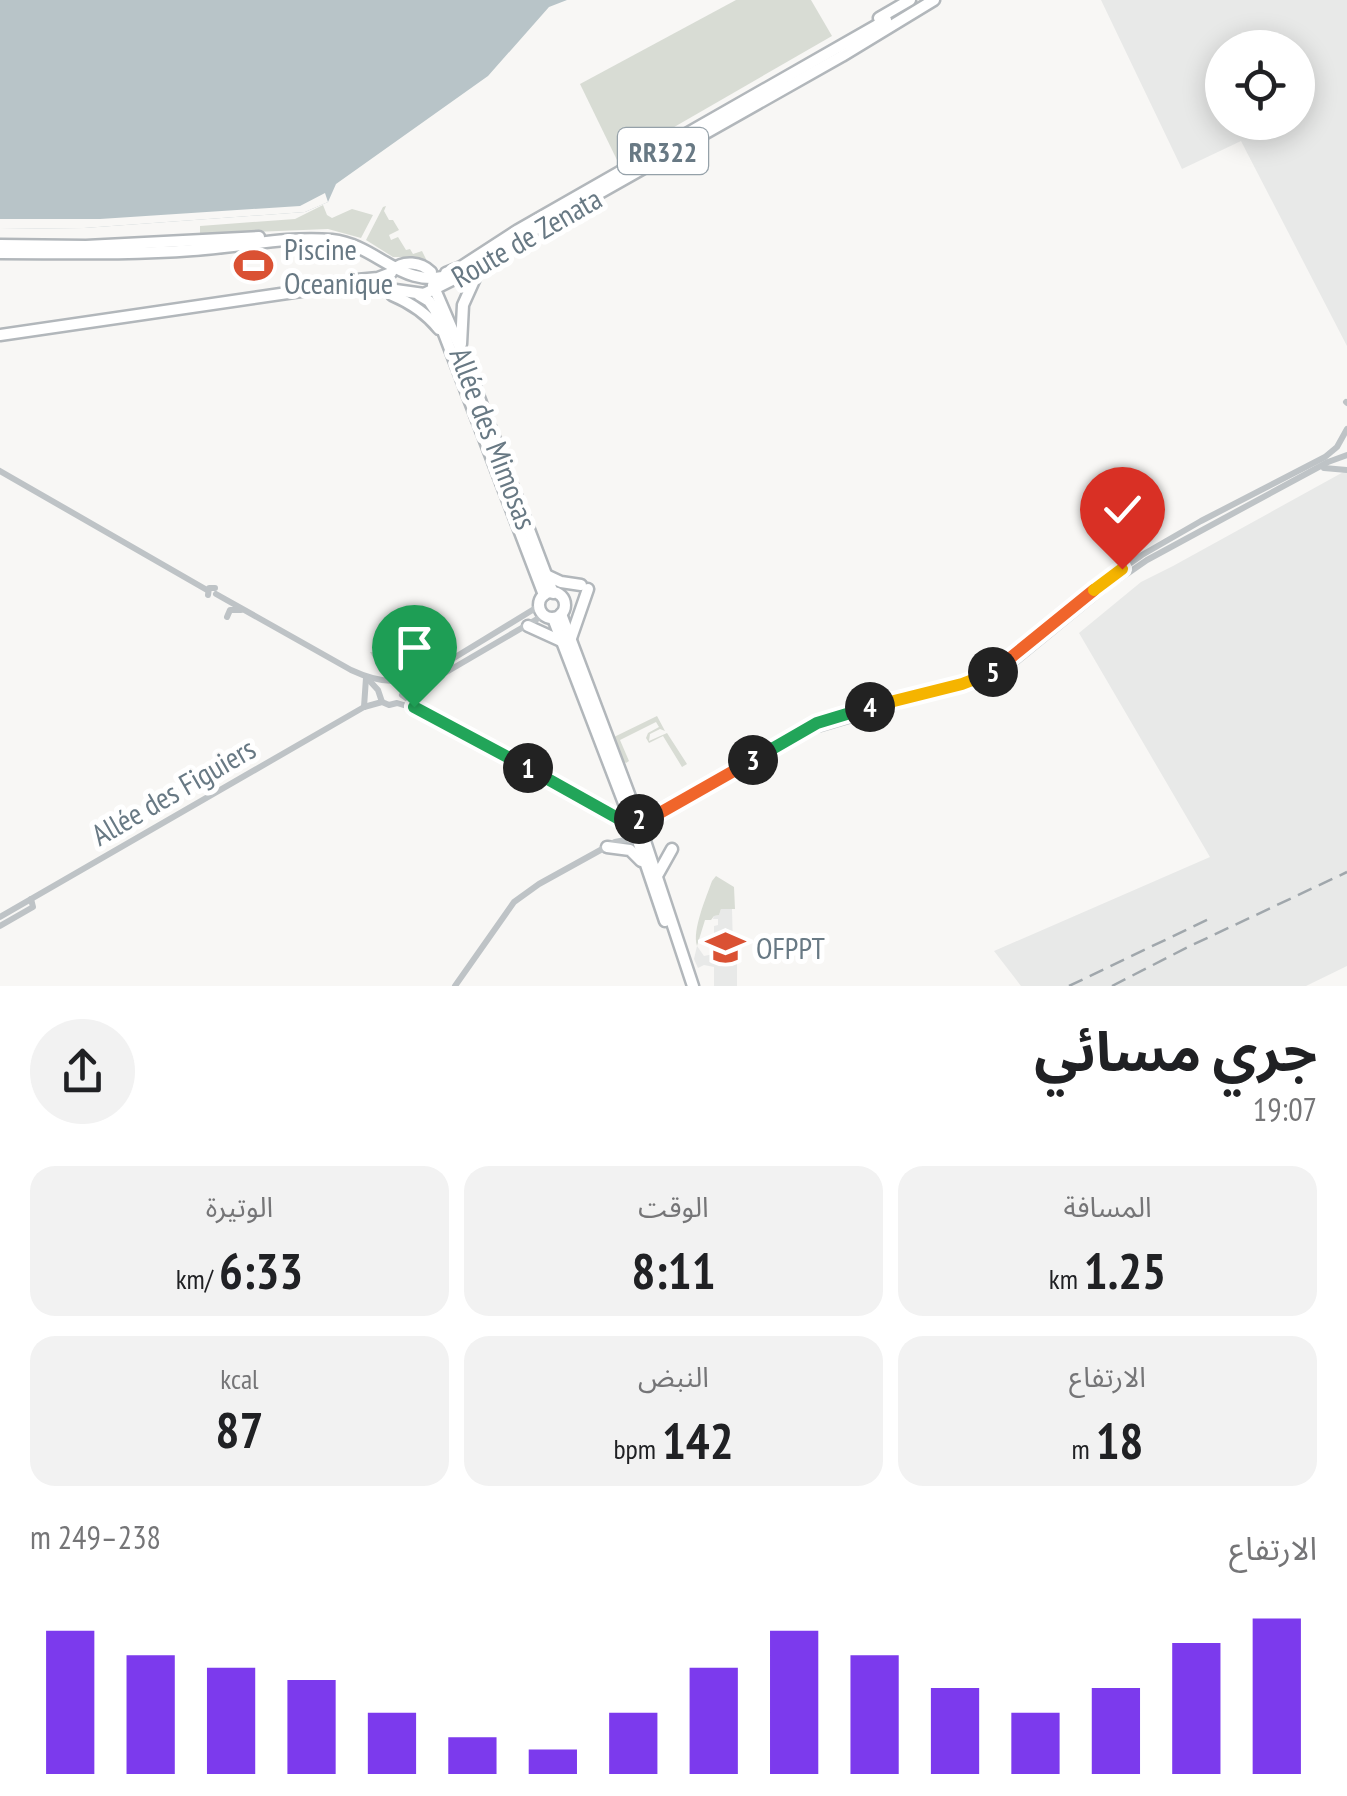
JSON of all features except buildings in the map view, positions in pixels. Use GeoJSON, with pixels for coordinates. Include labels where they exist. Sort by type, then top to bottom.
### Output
{"type":"FeatureCollection","features":[{"type":"Feature","properties":{"kind":"main road","name":"Route de Zenata"},"geometry":{"type":"LineString","coordinates":[[430,283],[532,215],[910,0]]}},
{"type":"Feature","properties":{"kind":"main road","name":"Route de Zenata"},"geometry":{"type":"LineString","coordinates":[[430,283],[928,0]]}},
{"type":"Feature","properties":{"kind":"main road","name":"Route de Zenata"},"geometry":{"type":"LineString","coordinates":[[430,283],[482,264],[529,233],[842,56],[928,0]]}},
{"type":"Feature","properties":{"kind":"main road"},"geometry":{"type":"LineString","coordinates":[[0,245],[86,246],[325,234],[350,238],[394,269]]}},
{"type":"Feature","properties":{"kind":"main road"},"geometry":{"type":"LineString","coordinates":[[0,253],[170,252],[323,240],[359,247],[394,269]]}},
{"type":"Feature","properties":{"kind":"main road"},"geometry":{"type":"LineString","coordinates":[[0,335],[322,288],[363,286],[396,291],[430,283],[426,267],[406,263],[378,278],[322,288]]}},
{"type":"Feature","properties":{"kind":"main road"},"geometry":{"type":"LineString","coordinates":[[461,350],[463,305],[482,264]]}},
{"type":"Feature","properties":{"kind":"main road"},"geometry":{"type":"LineString","coordinates":[[394,269],[391,283],[396,291]]}},
{"type":"Feature","properties":{"kind":"main road","name":"Allée des Mimosas"},"geometry":{"type":"LineString","coordinates":[[430,283],[444,337],[636,824],[689,986]]}},
{"type":"Feature","properties":{"kind":"main road","name":"Allée des Mimosas"},"geometry":{"type":"LineString","coordinates":[[430,283],[461,350],[546,575],[549,607]]}},
{"type":"Feature","properties":{"kind":"main road"},"geometry":{"type":"LineString","coordinates":[[363,286],[408,302],[430,319],[444,337]]}},
{"type":"Feature","properties":{"kind":"main road"},"geometry":{"type":"LineString","coordinates":[[528,626],[566,640],[584,587],[546,575]]}},
{"type":"Feature","properties":{"kind":"main road"},"geometry":{"type":"LineString","coordinates":[[611,845],[633,852],[653,871],[672,849]]}},
{"type":"Feature","properties":{"kind":"street"},"geometry":{"type":"LineString","coordinates":[[455,986],[514,902],[539,884],[611,845],[636,824],[817,723],[986,676],[1142,555],[1325,456],[1342,441],[1347,430]]}},
{"type":"Feature","properties":{"kind":"street"},"geometry":{"type":"LineString","coordinates":[[803,732],[992,680],[1146,560],[1347,454],[1342,441]]}},
{"type":"Feature","properties":{"kind":"street"},"geometry":{"type":"LineString","coordinates":[[1318,468],[1347,470]]}},
{"type":"Feature","properties":{"kind":"street"},"geometry":{"type":"LineString","coordinates":[[0,471],[207,590],[210,596],[216,594],[366,677],[386,682],[419,708],[636,824]]}},
{"type":"Feature","properties":{"kind":"street"},"geometry":{"type":"LineString","coordinates":[[188,579],[198,576]]}},
{"type":"Feature","properties":{"kind":"street"},"geometry":{"type":"LineString","coordinates":[[399,693],[454,668],[528,626],[549,607]]}},
{"type":"Feature","properties":{"kind":"street"},"geometry":{"type":"LineString","coordinates":[[366,677],[389,705],[425,674],[549,607]]}},
{"type":"Feature","properties":{"kind":"street"},"geometry":{"type":"LineString","coordinates":[[227,617],[230,610],[244,610]]}},
{"type":"Feature","properties":{"kind":"street"},"geometry":{"type":"LineString","coordinates":[[366,677],[367,706]]}},
{"type":"Feature","properties":{"kind":"street","name":"Allée des Figuiers"},"geometry":{"type":"LineString","coordinates":[[0,926],[32,903],[367,706],[379,696],[386,682]]}},
{"type":"Feature","properties":{"kind":"street"},"geometry":{"type":"LineString","coordinates":[[419,708],[422,683]]}},
{"type":"Feature","properties":{"kind":"street","name":"Allée des Figuiers"},"geometry":{"type":"LineString","coordinates":[[0,917],[32,903]]}},
{"type":"Feature","properties":{"kind":"shaded area"},"geometry":{"type":"Polygon","coordinates":[[[0,0],[567,0],[549,7],[488,76],[336,184],[328,202],[305,212],[84,228],[0,229],[0,0]]]}},
{"type":"Feature","properties":{"kind":"shaded area"},"geometry":{"type":"Polygon","coordinates":[[[736,0],[811,0],[832,36],[617,160],[580,84],[736,0]]]}},
{"type":"Feature","properties":{"kind":"shaded area"},"geometry":{"type":"Polygon","coordinates":[[[1101,0],[1347,0],[1347,346],[1241,141],[1182,169],[1101,0]]]}},
{"type":"Feature","properties":{"kind":"shaded area"},"geometry":{"type":"Polygon","coordinates":[[[323,205],[332,218],[352,209],[373,215],[361,238],[328,229],[200,234],[200,226],[295,219],[323,205]]]}},
{"type":"Feature","properties":{"kind":"shaded area"},"geometry":{"type":"Polygon","coordinates":[[[386,206],[384,211],[399,230],[389,235],[391,240],[398,237],[413,254],[422,251],[427,261],[393,257],[366,240],[386,206]]]}},
{"type":"Feature","properties":{"kind":"shaded area"},"geometry":{"type":"Polygon","coordinates":[[[1347,470],[1347,966],[1306,986],[1021,986],[994,951],[1210,857],[1079,633],[1141,582],[1347,470]]]}},
{"type":"Feature","properties":{"kind":"shaded area"},"geometry":{"type":"Polygon","coordinates":[[[410,650],[422,673],[419,676],[389,675],[370,652],[410,650]]]}},
{"type":"Feature","properties":{"kind":"shaded area"},"geometry":{"type":"Polygon","coordinates":[[[657,716],[665,731],[650,734],[649,741],[667,733],[687,764],[682,767],[663,736],[649,743],[646,738],[648,733],[659,727],[656,722],[620,740],[629,761],[620,759],[614,737],[657,716]]]}},
{"type":"Feature","properties":{"kind":"shaded area"},"geometry":{"type":"Polygon","coordinates":[[[716,876],[734,887],[735,909],[721,909],[719,915],[705,920],[697,946],[700,914],[716,876]]]}},
{"type":"Feature","properties":{"kind":"shaded area","name":"OFPPT"},"geometry":{"type":"Polygon","coordinates":[[[721,909],[732,909],[733,948],[723,949],[723,953],[732,956],[724,964],[737,964],[737,986],[714,986],[714,967],[698,968],[694,959],[697,946],[704,956],[718,953],[714,926],[718,919],[713,919],[721,909]]]}},
{"type":"Feature","properties":{"kind":"pier"},"geometry":{"type":"Polygon","coordinates":[[[325,193],[328,202],[305,212],[84,228],[0,229],[0,219],[100,219],[300,206],[325,193]]]}},
{"type":"Feature","properties":{"kind":"railway"},"geometry":{"type":"LineString","coordinates":[[1112,986],[1347,872]]}},
{"type":"Feature","properties":{"kind":"railway"},"geometry":{"type":"LineString","coordinates":[[1069,986],[1213,917]]}},
{"type":"Feature","properties":{"kind":"place","name":"Piscine Oceanique"},"geometry":{"type":"Point","coordinates":[254,265]}},
{"type":"Feature","properties":{"kind":"place","name":"OFPPT"},"geometry":{"type":"Point","coordinates":[726,947]}},
{"type":"Feature","properties":{"kind":"route"},"geometry":{"type":"LineString","coordinates":[[414,707],[628,824],[634,818],[651,818],[817,723],[986,676],[1122,569]]}}]}
